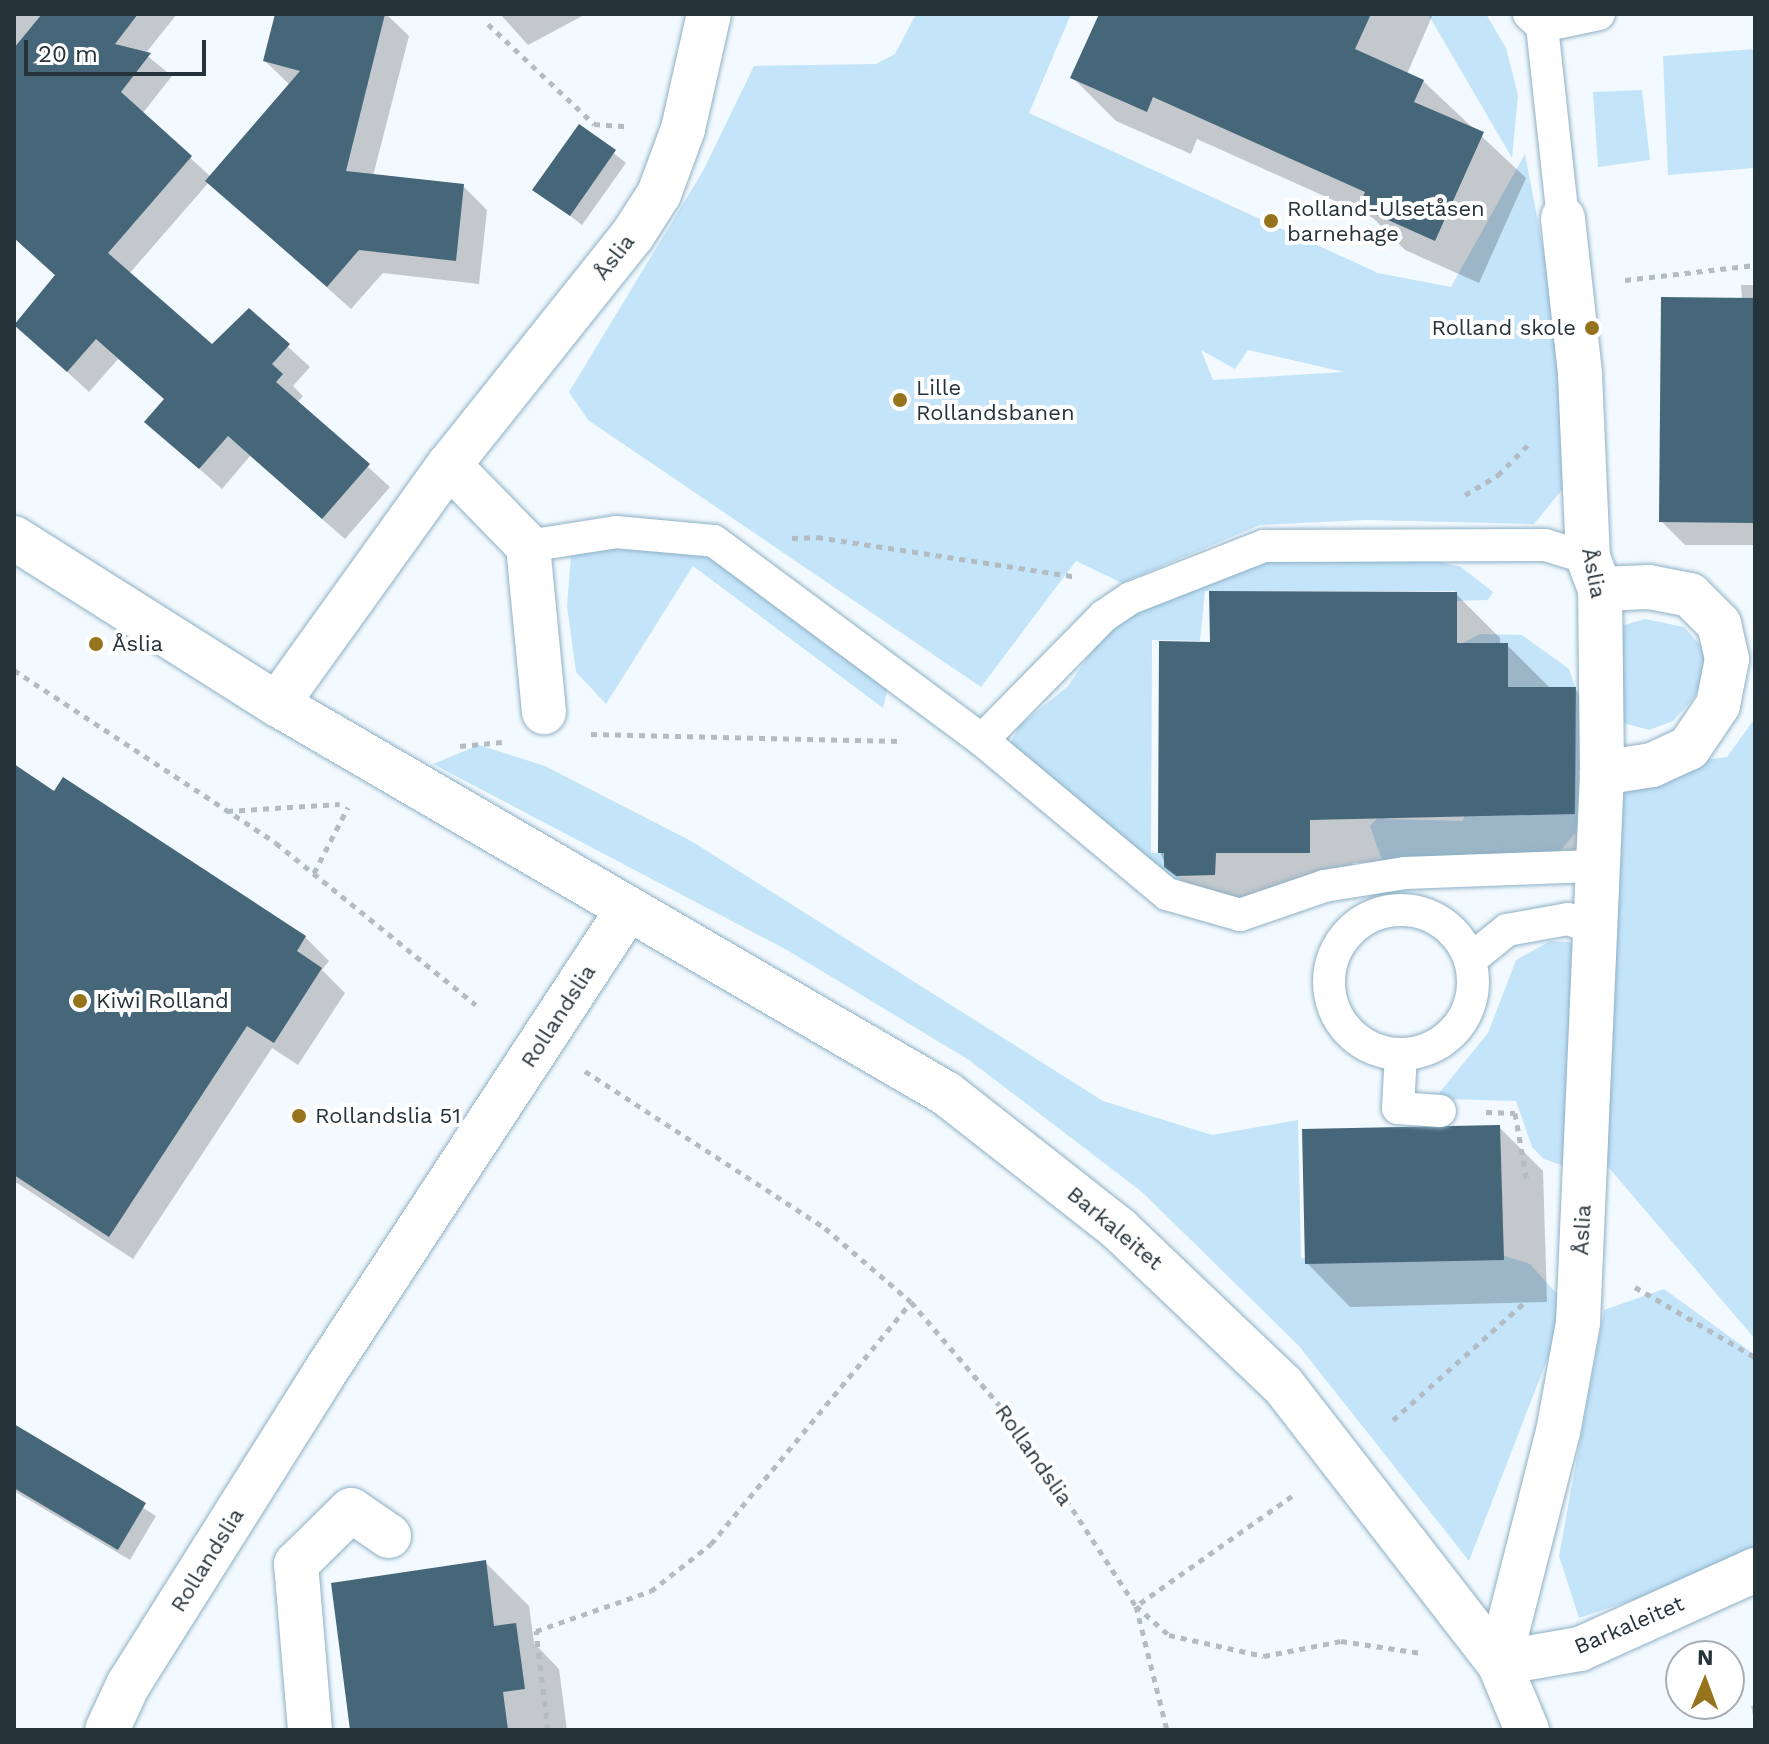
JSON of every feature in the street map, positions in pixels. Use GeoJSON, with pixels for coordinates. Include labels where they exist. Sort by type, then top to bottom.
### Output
{"type":"FeatureCollection","features":[{"type":"Feature","properties":{"kind":"street","name":"Åslia"},"geometry":{"type":"LineString","coordinates":[[277,704],[449,465],[632,236],[659,194],[683,129],[709,14]]}},
{"type":"Feature","properties":{"kind":"street","name":"Åslia"},"geometry":{"type":"LineString","coordinates":[[1499,1663],[1558,1432],[1578,1323],[1598,930],[1602,773],[1594,574],[1580,373],[1563,218]]}},
{"type":"Feature","properties":{"kind":"street"},"geometry":{"type":"LineString","coordinates":[[449,465],[528,546],[561,723]]}},
{"type":"Feature","properties":{"kind":"street"},"geometry":{"type":"LineString","coordinates":[[14,538],[277,704],[628,909]]}},
{"type":"Feature","properties":{"kind":"street"},"geometry":{"type":"LineString","coordinates":[[1594,574],[1690,595],[1719,624],[1727,659],[1718,705],[1689,748],[1652,765],[1602,773]]}},
{"type":"Feature","properties":{"kind":"street","name":"Barkaleitet"},"geometry":{"type":"LineString","coordinates":[[628,909],[947,1094],[1119,1229],[1283,1385],[1499,1663],[1527,1730]]}},
{"type":"Feature","properties":{"kind":"street","name":"Rollandslia"},"geometry":{"type":"LineString","coordinates":[[107,1730],[128,1685],[323,1375],[628,909]]}},
{"type":"Feature","properties":{"kind":"street"},"geometry":{"type":"LineString","coordinates":[[310,1730],[296,1564],[351,1510],[389,1536]]}},
{"type":"Feature","properties":{"kind":"street","name":"Barkaleitet"},"geometry":{"type":"LineString","coordinates":[[1499,1663],[1580,1649],[1755,1570]]}},
{"type":"Feature","properties":{"kind":"lane"},"geometry":{"type":"LineString","coordinates":[[1563,218],[1535,20],[1599,14]]}},
{"type":"Feature","properties":{"kind":"lane"},"geometry":{"type":"LineString","coordinates":[[528,546],[616,532],[714,541],[982,740],[1167,894],[1240,915],[1324,886],[1369,878],[1600,866]]}},
{"type":"Feature","properties":{"kind":"lane"},"geometry":{"type":"LineString","coordinates":[[982,740],[1104,616],[1131,598],[1264,546],[1545,545],[1594,574]]}},
{"type":"Feature","properties":{"kind":"lane"},"geometry":{"type":"LineString","coordinates":[[1369,878],[1385,912]]}},
{"type":"Feature","properties":{"kind":"lane"},"geometry":{"type":"LineString","coordinates":[[1406,910],[1446,925],[1470,960],[1474,983],[1459,1025],[1443,1041],[1401,1054],[1358,1040],[1332,1002],[1329,979],[1345,936],[1385,912],[1406,910]]}},
{"type":"Feature","properties":{"kind":"lane"},"geometry":{"type":"LineString","coordinates":[[1470,960],[1507,930],[1568,919],[1598,930]]}},
{"type":"Feature","properties":{"kind":"lane"},"geometry":{"type":"LineString","coordinates":[[1401,1054],[1398,1108],[1440,1111]]}},
{"type":"Feature","properties":{"kind":"path"},"geometry":{"type":"LineString","coordinates":[[488,24],[594,124],[683,129]]}},
{"type":"Feature","properties":{"kind":"path"},"geometry":{"type":"LineString","coordinates":[[1571,287],[1755,265]]}},
{"type":"Feature","properties":{"kind":"path"},"geometry":{"type":"LineString","coordinates":[[1461,498],[1498,475],[1548,426],[1580,373]]}},
{"type":"Feature","properties":{"kind":"path"},"geometry":{"type":"LineString","coordinates":[[714,541],[817,537],[1067,572],[1131,598]]}},
{"type":"Feature","properties":{"kind":"path"},"geometry":{"type":"LineString","coordinates":[[14,670],[227,811],[314,873],[476,1005]]}},
{"type":"Feature","properties":{"kind":"path"},"geometry":{"type":"LineString","coordinates":[[561,723],[982,740]]}},
{"type":"Feature","properties":{"kind":"path"},"geometry":{"type":"LineString","coordinates":[[314,873],[373,759],[384,748],[506,742]]}},
{"type":"Feature","properties":{"kind":"path"},"geometry":{"type":"LineString","coordinates":[[227,811],[349,804]]}},
{"type":"Feature","properties":{"kind":"path","name":"Rollandslia"},"geometry":{"type":"LineString","coordinates":[[583,1070],[825,1228],[911,1302],[1020,1429],[1136,1606],[1167,1730]]}},
{"type":"Feature","properties":{"kind":"path"},"geometry":{"type":"LineString","coordinates":[[1393,1420],[1580,1253],[1755,1357]]}},
{"type":"Feature","properties":{"kind":"path"},"geometry":{"type":"LineString","coordinates":[[548,1730],[536,1631],[651,1591],[711,1544],[911,1302]]}},
{"type":"Feature","properties":{"kind":"path"},"geometry":{"type":"LineString","coordinates":[[1292,1496],[1136,1606],[1169,1635],[1264,1656],[1341,1641],[1499,1663]]}},
{"type":"Feature","properties":{"kind":"shaded area"},"geometry":{"type":"Polygon","coordinates":[[[916,14],[1071,14],[1029,113],[1378,273],[1451,287],[1525,154],[1558,326],[1575,474],[1534,524],[1366,520],[1260,525],[1122,583],[1076,561],[981,687],[588,420],[569,392],[703,171],[754,66],[876,64],[895,54],[916,14]],[[1201,350],[1213,380],[1344,372],[1248,350],[1235,369],[1201,350]]]}},
{"type":"Feature","properties":{"kind":"shaded area"},"geometry":{"type":"Polygon","coordinates":[[[1428,14],[1486,14],[1506,48],[1518,95],[1512,158],[1428,14]]]}},
{"type":"Feature","properties":{"kind":"shaded area"},"geometry":{"type":"Polygon","coordinates":[[[1755,49],[1755,168],[1668,175],[1663,56],[1755,49]]]}},
{"type":"Feature","properties":{"kind":"shaded area"},"geometry":{"type":"Polygon","coordinates":[[[1642,90],[1650,160],[1598,167],[1593,92],[1642,90]]]}},
{"type":"Feature","properties":{"kind":"shaded area"},"geometry":{"type":"Polygon","coordinates":[[[599,548],[716,556],[890,679],[883,708],[693,566],[606,704],[576,672],[567,606],[571,556],[599,548]]]}},
{"type":"Feature","properties":{"kind":"shaded area"},"geometry":{"type":"Polygon","coordinates":[[[1297,554],[1440,562],[1461,567],[1493,592],[1488,600],[1455,601],[1455,591],[1205,591],[1200,641],[1152,640],[1151,853],[1177,853],[1178,879],[1173,881],[1006,752],[1019,726],[1068,686],[1099,641],[1123,619],[1250,563],[1297,554]]]}},
{"type":"Feature","properties":{"kind":"shaded area"},"geometry":{"type":"Polygon","coordinates":[[[1645,619],[1684,627],[1705,651],[1704,680],[1692,700],[1673,721],[1649,730],[1620,722],[1621,626],[1645,619]]]}},
{"type":"Feature","properties":{"kind":"shaded area"},"geometry":{"type":"Polygon","coordinates":[[[1480,634],[1522,635],[1569,669],[1582,707],[1580,827],[1561,850],[1543,859],[1382,860],[1370,826],[1386,809],[1387,819],[1463,821],[1503,643],[1463,643],[1480,634]]]}},
{"type":"Feature","properties":{"kind":"shaded area"},"geometry":{"type":"Polygon","coordinates":[[[1755,718],[1755,1339],[1586,1141],[1602,773],[1727,757],[1755,718]]]}},
{"type":"Feature","properties":{"kind":"shaded area"},"geometry":{"type":"Polygon","coordinates":[[[479,745],[545,766],[691,841],[1103,1101],[1212,1135],[1298,1120],[1301,1258],[1501,1255],[1530,1264],[1568,1306],[1469,1561],[1299,1346],[1142,1192],[969,1060],[787,950],[433,764],[479,745]]]}},
{"type":"Feature","properties":{"kind":"shaded area"},"geometry":{"type":"Polygon","coordinates":[[[1550,941],[1570,942],[1578,949],[1564,1166],[1544,1159],[1532,1147],[1516,1101],[1445,1099],[1439,1093],[1488,1033],[1516,960],[1550,941]]]}},
{"type":"Feature","properties":{"kind":"shaded area"},"geometry":{"type":"Polygon","coordinates":[[[1664,1289],[1755,1355],[1755,1559],[1579,1618],[1559,1556],[1604,1310],[1664,1289]]]}},
{"type":"Feature","properties":{"kind":"building"},"geometry":{"type":"Polygon","coordinates":[[[42,14],[138,14],[115,44],[151,53],[121,92],[192,156],[108,253],[212,344],[249,308],[290,344],[272,364],[283,374],[276,382],[370,464],[322,519],[228,436],[199,469],[144,422],[164,399],[96,339],[67,372],[14,325],[55,275],[14,238],[14,48],[42,14]]]}},
{"type":"Feature","properties":{"kind":"building"},"geometry":{"type":"Polygon","coordinates":[[[275,14],[385,14],[346,171],[464,184],[456,261],[359,250],[327,287],[205,181],[300,71],[263,61],[275,14]]]}},
{"type":"Feature","properties":{"kind":"building"},"geometry":{"type":"Polygon","coordinates":[[[1099,14],[1371,14],[1355,49],[1424,80],[1414,102],[1484,132],[1435,241],[1359,207],[1365,192],[1153,97],[1147,112],[1070,78],[1099,14]]]}},
{"type":"Feature","properties":{"kind":"building"},"geometry":{"type":"Polygon","coordinates":[[[579,124],[616,150],[570,216],[532,190],[579,124]]]}},
{"type":"Feature","properties":{"kind":"building"},"geometry":{"type":"Polygon","coordinates":[[[1661,297],[1755,298],[1755,523],[1659,522],[1661,297]]]}},
{"type":"Feature","properties":{"kind":"building"},"geometry":{"type":"Polygon","coordinates":[[[1209,591],[1457,592],[1457,643],[1508,643],[1508,687],[1576,687],[1575,814],[1310,820],[1310,853],[1216,853],[1215,875],[1176,876],[1164,867],[1164,853],[1158,853],[1159,641],[1210,642],[1209,591]]]}},
{"type":"Feature","properties":{"kind":"building"},"geometry":{"type":"Polygon","coordinates":[[[14,764],[54,791],[63,777],[306,936],[297,951],[322,968],[274,1043],[247,1026],[109,1237],[14,1175],[14,764]]]}},
{"type":"Feature","properties":{"kind":"building"},"geometry":{"type":"Polygon","coordinates":[[[1500,1125],[1504,1260],[1305,1264],[1302,1129],[1500,1125]]]}},
{"type":"Feature","properties":{"kind":"building"},"geometry":{"type":"Polygon","coordinates":[[[14,1424],[146,1503],[118,1550],[14,1488],[14,1424]]]}},
{"type":"Feature","properties":{"kind":"building"},"geometry":{"type":"Polygon","coordinates":[[[486,1560],[494,1626],[516,1623],[525,1689],[503,1692],[508,1730],[350,1730],[331,1583],[486,1560]]]}},
{"type":"Feature","properties":{"kind":"place","name":"Rolland-Ulsetåsen barnehage"},"geometry":{"type":"Point","coordinates":[1271,221]}},
{"type":"Feature","properties":{"kind":"place","name":"Rolland skole"},"geometry":{"type":"Point","coordinates":[1592,328]}},
{"type":"Feature","properties":{"kind":"place","name":"Lille Rollandsbanen"},"geometry":{"type":"Point","coordinates":[900,400]}},
{"type":"Feature","properties":{"kind":"place","name":"Åslia"},"geometry":{"type":"Point","coordinates":[96,644]}},
{"type":"Feature","properties":{"kind":"place","name":"Kiwi Rolland"},"geometry":{"type":"Point","coordinates":[80,1001]}},
{"type":"Feature","properties":{"kind":"place","name":"Rollandslia 51"},"geometry":{"type":"Point","coordinates":[299,1116]}}]}
